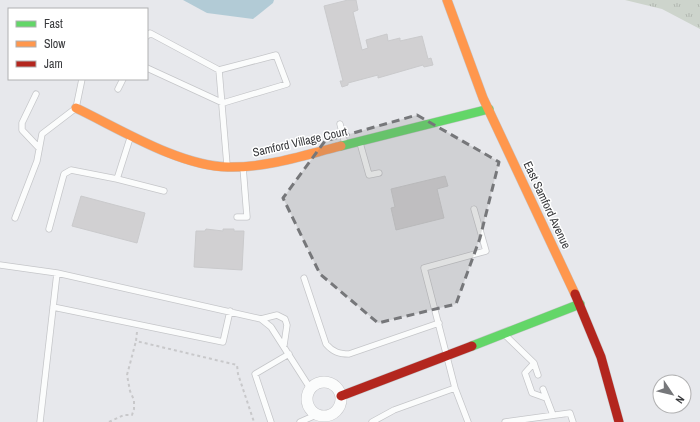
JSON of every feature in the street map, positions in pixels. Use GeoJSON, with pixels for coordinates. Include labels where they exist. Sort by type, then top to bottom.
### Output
{"type":"FeatureCollection","features":[{"type":"Feature","properties":{"kind":"street","name":"East Samford Avenue"},"geometry":{"type":"LineString","coordinates":[[447,0],[480,90],[580,304],[612,388],[619,422]]}},
{"type":"Feature","properties":{"kind":"street","name":"Samford Village Court"},"geometry":{"type":"LineString","coordinates":[[76,108],[173,155],[202,163],[227,167],[268,164],[489,109]]}},
{"type":"Feature","properties":{"kind":"street"},"geometry":{"type":"LineString","coordinates":[[341,396],[580,304]]}},
{"type":"Feature","properties":{"kind":"street"},"geometry":{"type":"LineString","coordinates":[[328,382],[337,388],[341,396],[341,404],[334,414],[323,417],[316,415],[308,408],[306,402],[306,397],[310,388],[316,384],[328,382]]}},
{"type":"Feature","properties":{"kind":"lane"},"geometry":{"type":"LineString","coordinates":[[148,35],[150,33],[219,70],[276,55],[287,84],[223,103],[148,68]]}},
{"type":"Feature","properties":{"kind":"lane"},"geometry":{"type":"LineString","coordinates":[[219,70],[223,103],[227,167]]}},
{"type":"Feature","properties":{"kind":"lane"},"geometry":{"type":"LineString","coordinates":[[15,218],[37,161],[42,134],[76,108],[82,80]]}},
{"type":"Feature","properties":{"kind":"lane"},"geometry":{"type":"LineString","coordinates":[[118,89],[122,80]]}},
{"type":"Feature","properties":{"kind":"lane"},"geometry":{"type":"LineString","coordinates":[[36,94],[22,123],[22,130],[39,148]]}},
{"type":"Feature","properties":{"kind":"lane"},"geometry":{"type":"LineString","coordinates":[[340,124],[345,145]]}},
{"type":"Feature","properties":{"kind":"lane"},"geometry":{"type":"LineString","coordinates":[[117,178],[132,135]]}},
{"type":"Feature","properties":{"kind":"lane"},"geometry":{"type":"LineString","coordinates":[[360,141],[369,175],[379,173]]}},
{"type":"Feature","properties":{"kind":"lane"},"geometry":{"type":"LineString","coordinates":[[237,217],[247,217],[243,167]]}},
{"type":"Feature","properties":{"kind":"lane"},"geometry":{"type":"LineString","coordinates":[[50,229],[64,174],[71,170],[117,178],[164,191]]}},
{"type":"Feature","properties":{"kind":"lane"},"geometry":{"type":"LineString","coordinates":[[468,422],[455,388],[448,355],[424,268],[486,251],[474,209]]}},
{"type":"Feature","properties":{"kind":"lane"},"geometry":{"type":"LineString","coordinates":[[0,265],[57,272],[261,319],[271,327],[310,388]]}},
{"type":"Feature","properties":{"kind":"lane"},"geometry":{"type":"LineString","coordinates":[[40,422],[57,272]]}},
{"type":"Feature","properties":{"kind":"lane"},"geometry":{"type":"LineString","coordinates":[[304,278],[326,344],[331,350],[340,354],[349,354],[439,323]]}},
{"type":"Feature","properties":{"kind":"lane"},"geometry":{"type":"LineString","coordinates":[[53,307],[223,342],[230,311]]}},
{"type":"Feature","properties":{"kind":"lane"},"geometry":{"type":"LineString","coordinates":[[261,319],[277,315],[285,319],[288,325],[284,346]]}},
{"type":"Feature","properties":{"kind":"lane"},"geometry":{"type":"LineString","coordinates":[[504,334],[534,363],[538,374]]}},
{"type":"Feature","properties":{"kind":"lane"},"geometry":{"type":"LineString","coordinates":[[270,422],[255,374],[289,354]]}},
{"type":"Feature","properties":{"kind":"lane"},"geometry":{"type":"LineString","coordinates":[[534,363],[525,373],[532,393],[536,396],[546,398]]}},
{"type":"Feature","properties":{"kind":"lane"},"geometry":{"type":"LineString","coordinates":[[372,422],[394,410],[455,388]]}},
{"type":"Feature","properties":{"kind":"lane"},"geometry":{"type":"LineString","coordinates":[[543,389],[553,415]]}},
{"type":"Feature","properties":{"kind":"lane"},"geometry":{"type":"LineString","coordinates":[[506,422],[570,413],[572,422]]}},
{"type":"Feature","properties":{"kind":"lane"},"geometry":{"type":"LineString","coordinates":[[300,422],[316,415]]}},
{"type":"Feature","properties":{"kind":"path"},"geometry":{"type":"LineString","coordinates":[[109,422],[124,415],[132,415],[134,409],[127,375],[139,325]]}},
{"type":"Feature","properties":{"kind":"path"},"geometry":{"type":"LineString","coordinates":[[136,341],[237,365],[238,374],[254,422]]}},
{"type":"Feature","properties":{"kind":"highlighted area"},"geometry":{"type":"Polygon","coordinates":[[[417,115],[499,162],[480,238],[456,304],[378,323],[320,274],[283,198],[325,141],[417,115]]]}},
{"type":"Feature","properties":{"kind":"green space"},"geometry":{"type":"Polygon","coordinates":[[[625,0],[700,0],[700,29],[662,9],[625,0]]]}},
{"type":"Feature","properties":{"kind":"water"},"geometry":{"type":"Polygon","coordinates":[[[183,0],[274,0],[273,3],[253,19],[207,13],[183,0]]]}},
{"type":"Feature","properties":{"kind":"building"},"geometry":{"type":"Polygon","coordinates":[[[348,0],[356,0],[358,10],[353,12],[362,50],[368,48],[366,40],[387,34],[388,41],[400,38],[400,41],[422,36],[428,59],[431,58],[433,65],[424,67],[423,65],[378,78],[378,75],[348,83],[348,85],[342,87],[340,81],[343,81],[324,6],[348,0]]]}},
{"type":"Feature","properties":{"kind":"building"},"geometry":{"type":"Polygon","coordinates":[[[445,176],[448,186],[437,189],[444,218],[396,230],[391,208],[395,207],[391,189],[445,176]]]}},
{"type":"Feature","properties":{"kind":"building"},"geometry":{"type":"Polygon","coordinates":[[[81,196],[145,213],[137,243],[72,226],[81,196]]]}},
{"type":"Feature","properties":{"kind":"building"},"geometry":{"type":"Polygon","coordinates":[[[206,229],[223,231],[223,229],[234,229],[234,231],[244,231],[242,270],[194,267],[196,231],[205,231],[206,229]]]}},
{"type":"Feature","properties":{"kind":"traffic: fast"},"geometry":{"type":"LineString","coordinates":[[341,146],[489,109]]}},
{"type":"Feature","properties":{"kind":"traffic: fast"},"geometry":{"type":"LineString","coordinates":[[472,346],[580,304]]}},
{"type":"Feature","properties":{"kind":"traffic: slow"},"geometry":{"type":"LineString","coordinates":[[447,0],[483,98],[575,294]]}},
{"type":"Feature","properties":{"kind":"traffic: slow"},"geometry":{"type":"LineString","coordinates":[[76,108],[150,145],[190,160],[209,165],[242,167],[271,163],[341,146]]}},
{"type":"Feature","properties":{"kind":"traffic: jam"},"geometry":{"type":"LineString","coordinates":[[575,294],[601,357],[619,422]]}},
{"type":"Feature","properties":{"kind":"traffic: jam"},"geometry":{"type":"LineString","coordinates":[[341,396],[472,346]]}}]}
